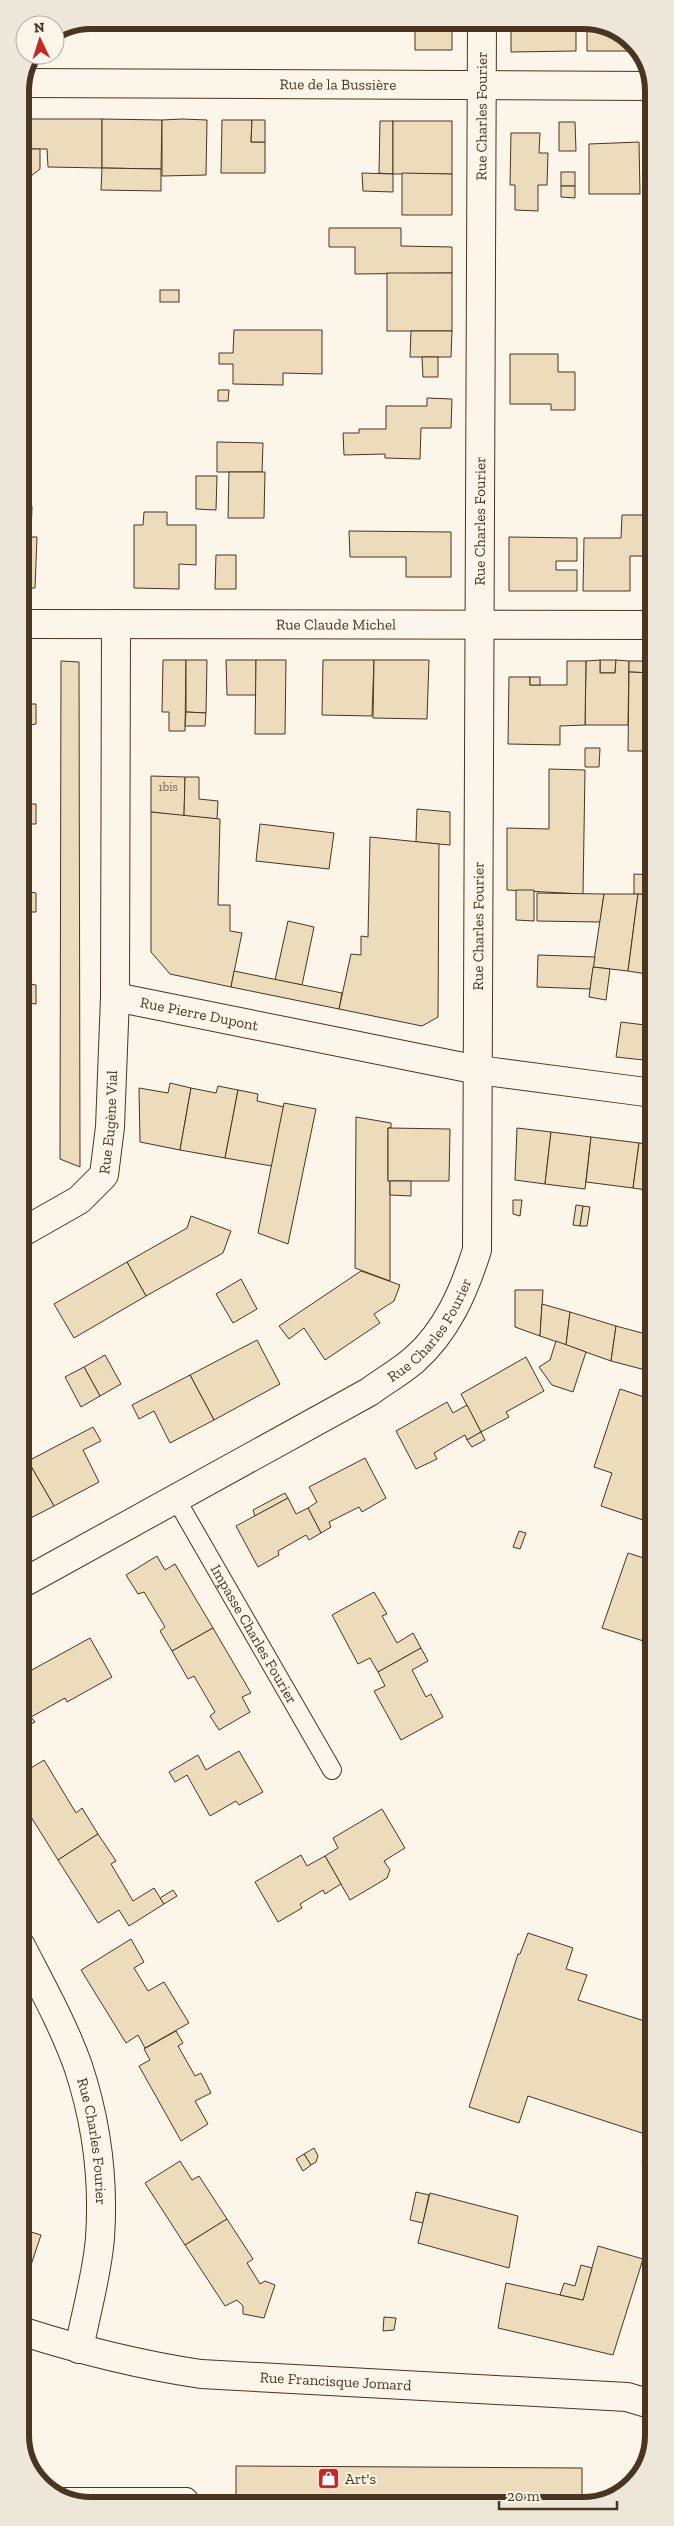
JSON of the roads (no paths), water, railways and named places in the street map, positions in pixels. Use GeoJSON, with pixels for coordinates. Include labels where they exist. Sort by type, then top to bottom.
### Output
{"type":"FeatureCollection","features":[{"type":"Feature","properties":{"kind":"street","name":"Rue Charles Fourier"},"geometry":{"type":"LineString","coordinates":[[29,1580],[369,1392],[414,1359],[448,1319],[466,1286],[477,1250],[482,29]]}},
{"type":"Feature","properties":{"kind":"street","name":"Rue de la Bussière"},"geometry":{"type":"LineString","coordinates":[[30,83],[645,86]]}},
{"type":"Feature","properties":{"kind":"street","name":"Rue Claude Michel"},"geometry":{"type":"LineString","coordinates":[[29,624],[645,625]]}},
{"type":"Feature","properties":{"kind":"street"},"geometry":{"type":"LineString","coordinates":[[115,997],[116,624]]}},
{"type":"Feature","properties":{"kind":"street","name":"Rue Pierre Dupont"},"geometry":{"type":"LineString","coordinates":[[115,997],[478,1070],[645,1092]]}},
{"type":"Feature","properties":{"kind":"street","name":"Rue Eugène Vial"},"geometry":{"type":"LineString","coordinates":[[29,1228],[79,1200],[104,1175],[110,1128],[115,997]]}},
{"type":"Feature","properties":{"kind":"street","name":"Rue Charles Fourier"},"geometry":{"type":"LineString","coordinates":[[29,1963],[74,2056],[88,2099],[94,2126],[100,2237],[79,2349]]}},
{"type":"Feature","properties":{"kind":"street","name":"Rue Francisque Jomard"},"geometry":{"type":"LineString","coordinates":[[29,2333],[79,2349],[168,2369],[202,2374],[626,2397],[645,2402]]}},
{"type":"Feature","properties":{"kind":"lane","name":"Impasse Charles Fourier"},"geometry":{"type":"LineString","coordinates":[[176,1499],[332,1770]]}},
{"type":"Feature","properties":{"kind":"lane"},"geometry":{"type":"LineString","coordinates":[[86,2497],[187,2497]]}},
{"type":"Feature","properties":{"kind":"place","name":"Art's"},"geometry":{"type":"Point","coordinates":[329,2479]}}]}
